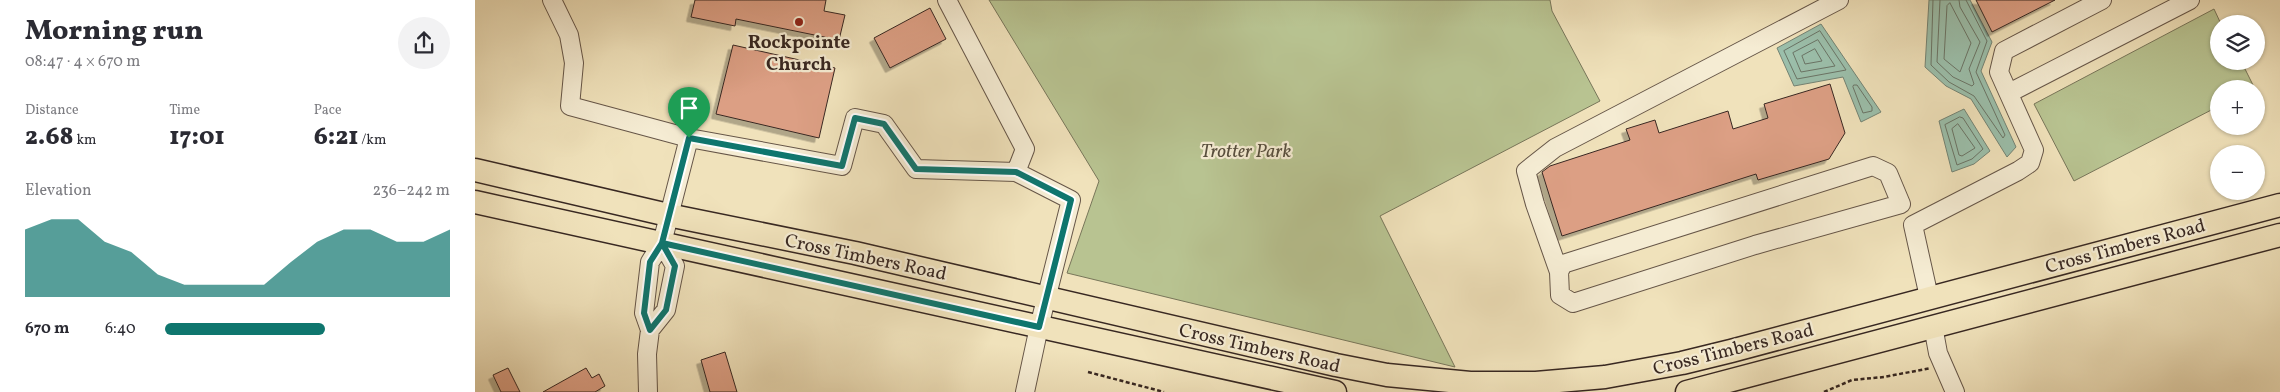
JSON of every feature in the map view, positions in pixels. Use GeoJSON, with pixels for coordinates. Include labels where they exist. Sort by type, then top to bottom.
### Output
{"type":"FeatureCollection","features":[{"type":"Feature","properties":{"kind":"main road","name":"Cross Timbers Road"},"geometry":{"type":"LineString","coordinates":[[475,170],[668,215],[855,253],[1336,365],[1387,375],[1491,383],[1569,381],[1682,363],[2280,205]]}},
{"type":"Feature","properties":{"kind":"main road","name":"Cross Timbers Road"},"geometry":{"type":"LineString","coordinates":[[475,202],[1332,392]]}},
{"type":"Feature","properties":{"kind":"main road","name":"Cross Timbers Road"},"geometry":{"type":"LineString","coordinates":[[1687,392],[2280,235]]}},
{"type":"Feature","properties":{"kind":"main road"},"geometry":{"type":"LineString","coordinates":[[1929,297],[1933,326]]}},
{"type":"Feature","properties":{"kind":"street"},"geometry":{"type":"LineString","coordinates":[[552,0],[569,34],[574,63],[569,106],[689,138],[842,166],[855,118],[884,124],[916,169],[1016,172],[1071,200],[1039,327],[1025,392]]}},
{"type":"Feature","properties":{"kind":"street"},"geometry":{"type":"LineString","coordinates":[[947,0],[1025,150],[1016,172]]}},
{"type":"Feature","properties":{"kind":"street"},"geometry":{"type":"LineString","coordinates":[[1839,0],[1555,148],[1527,171],[1535,204],[1559,272],[1560,295],[1573,302],[1755,245],[1901,204]]}},
{"type":"Feature","properties":{"kind":"street"},"geometry":{"type":"LineString","coordinates":[[1913,225],[2030,163],[2035,150],[1999,72],[2004,51],[2102,0]]}},
{"type":"Feature","properties":{"kind":"street"},"geometry":{"type":"LineString","coordinates":[[2009,93],[2190,0]]}},
{"type":"Feature","properties":{"kind":"street"},"geometry":{"type":"LineString","coordinates":[[648,392],[647,354],[650,330],[644,313],[650,262],[662,243],[689,138]]}},
{"type":"Feature","properties":{"kind":"street"},"geometry":{"type":"LineString","coordinates":[[1559,272],[1563,264],[1873,166],[1888,173],[1901,204],[1913,225],[1929,297]]}},
{"type":"Feature","properties":{"kind":"street"},"geometry":{"type":"LineString","coordinates":[[650,330],[666,310],[675,266],[662,243]]}},
{"type":"Feature","properties":{"kind":"street"},"geometry":{"type":"LineString","coordinates":[[1933,326],[1938,352],[1955,392]]}},
{"type":"Feature","properties":{"kind":"path"},"geometry":{"type":"LineString","coordinates":[[1088,372],[1164,392]]}},
{"type":"Feature","properties":{"kind":"green space","name":"Trotter Park"},"geometry":{"type":"Polygon","coordinates":[[[989,0],[1550,0],[1552,11],[1600,101],[1380,216],[1455,367],[1067,273],[1099,181],[989,0]]]}},
{"type":"Feature","properties":{"kind":"green space"},"geometry":{"type":"Polygon","coordinates":[[[2214,9],[2217,15],[2210,15],[2210,70],[2246,70],[2250,80],[2210,80],[2210,111],[2074,181],[2034,104],[2214,9]]]}},
{"type":"Feature","properties":{"kind":"water"},"geometry":{"type":"Polygon","coordinates":[[[1929,0],[1970,0],[1992,42],[1981,71],[2016,147],[2007,157],[1971,99],[1946,86],[1925,67],[1929,0]]]}},
{"type":"Feature","properties":{"kind":"water"},"geometry":{"type":"Polygon","coordinates":[[[1821,24],[1881,112],[1861,122],[1843,77],[1794,86],[1777,48],[1821,24]]]}},
{"type":"Feature","properties":{"kind":"water"},"geometry":{"type":"Polygon","coordinates":[[[1964,109],[1990,151],[1974,164],[1952,172],[1939,121],[1964,109]]]}},
{"type":"Feature","properties":{"kind":"building","name":"Rockpointe Church"},"geometry":{"type":"Polygon","coordinates":[[[695,0],[826,0],[824,11],[845,15],[839,40],[736,19],[735,26],[691,17],[695,0]]]}},
{"type":"Feature","properties":{"kind":"building"},"geometry":{"type":"Polygon","coordinates":[[[1976,0],[2055,0],[1992,32],[1976,0]]]}},
{"type":"Feature","properties":{"kind":"building"},"geometry":{"type":"Polygon","coordinates":[[[930,8],[946,39],[890,68],[874,38],[930,8]]]}},
{"type":"Feature","properties":{"kind":"building"},"geometry":{"type":"Polygon","coordinates":[[[733,45],[835,68],[819,138],[716,114],[733,45]]]}},
{"type":"Feature","properties":{"kind":"building"},"geometry":{"type":"Polygon","coordinates":[[[1830,84],[1845,133],[1829,159],[1758,180],[1756,174],[1562,236],[1542,172],[1550,166],[1630,140],[1626,129],[1655,120],[1659,133],[1728,111],[1733,129],[1768,118],[1764,104],[1830,84]]]}},
{"type":"Feature","properties":{"kind":"building"},"geometry":{"type":"Polygon","coordinates":[[[725,352],[737,392],[710,392],[701,360],[725,352]]]}},
{"type":"Feature","properties":{"kind":"building"},"geometry":{"type":"Polygon","coordinates":[[[508,368],[520,392],[501,392],[493,375],[508,368]]]}},
{"type":"Feature","properties":{"kind":"building"},"geometry":{"type":"Polygon","coordinates":[[[586,368],[592,378],[599,374],[605,386],[595,392],[543,392],[586,368]]]}},
{"type":"Feature","properties":{"kind":"place","name":"Rockpointe Church"},"geometry":{"type":"Point","coordinates":[799,22]}},
{"type":"Feature","properties":{"kind":"route"},"geometry":{"type":"LineString","coordinates":[[689,138],[662,243],[650,262],[644,313],[650,330],[666,310],[675,266],[662,243],[1039,327],[1071,200],[1016,172],[916,169],[884,124],[855,118],[842,166],[689,138]]}}]}
